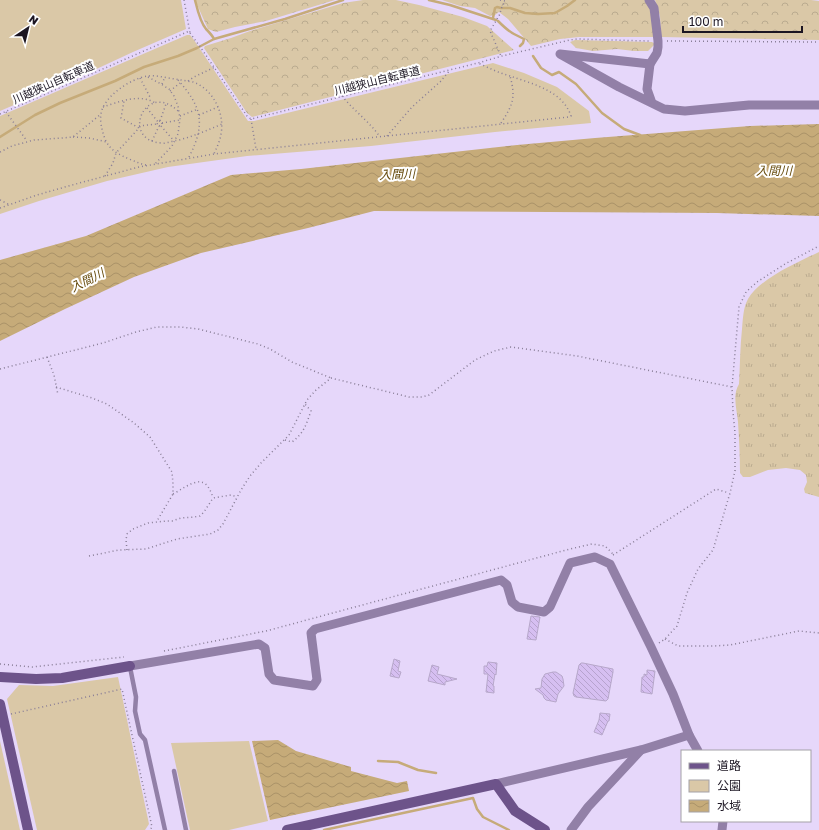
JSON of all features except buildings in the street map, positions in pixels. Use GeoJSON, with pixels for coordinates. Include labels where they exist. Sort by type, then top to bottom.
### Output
{"type":"FeatureCollection","features":[{"type":"Feature","properties":{"kind":"street"},"geometry":{"type":"LineString","coordinates":[[650,0],[654,8],[658,41],[657,53],[650,64],[647,89],[652,103]]}},
{"type":"Feature","properties":{"kind":"street"},"geometry":{"type":"LineString","coordinates":[[650,64],[560,54],[619,87],[664,109],[685,111],[750,105],[819,104]]}},
{"type":"Feature","properties":{"kind":"street"},"geometry":{"type":"LineString","coordinates":[[0,677],[36,679],[62,678],[128,662],[259,644],[265,648],[269,674],[274,680],[313,686],[317,680],[311,633],[315,629],[501,580],[507,585],[512,602],[518,608],[544,612],[550,607],[570,563],[595,557],[610,564],[651,647],[673,694],[689,735],[697,750]]}},
{"type":"Feature","properties":{"kind":"street"},"geometry":{"type":"LineString","coordinates":[[0,704],[28,830]]}},
{"type":"Feature","properties":{"kind":"street"},"geometry":{"type":"LineString","coordinates":[[287,830],[496,784],[640,750],[689,735]]}},
{"type":"Feature","properties":{"kind":"street"},"geometry":{"type":"LineString","coordinates":[[571,830],[588,807],[640,750]]}},
{"type":"Feature","properties":{"kind":"street"},"geometry":{"type":"LineString","coordinates":[[496,784],[515,811],[545,830]]}},
{"type":"Feature","properties":{"kind":"lane"},"geometry":{"type":"LineString","coordinates":[[128,662],[136,697],[135,711],[140,734],[145,740],[165,830]]}},
{"type":"Feature","properties":{"kind":"lane"},"geometry":{"type":"LineString","coordinates":[[174,771],[186,830]]}},
{"type":"Feature","properties":{"kind":"path"},"geometry":{"type":"LineString","coordinates":[[184,0],[190,33],[247,116],[251,119],[256,149]]}},
{"type":"Feature","properties":{"kind":"path"},"geometry":{"type":"LineString","coordinates":[[500,0],[505,1],[500,14],[490,31],[502,56]]}},
{"type":"Feature","properties":{"kind":"path","name":"川越狭山自転車道"},"geometry":{"type":"LineString","coordinates":[[0,114],[187,32],[190,33]]}},
{"type":"Feature","properties":{"kind":"path","name":"川越狭山自転車道"},"geometry":{"type":"LineString","coordinates":[[251,119],[570,40],[819,42]]}},
{"type":"Feature","properties":{"kind":"path"},"geometry":{"type":"LineString","coordinates":[[0,208],[58,189],[105,176],[155,164],[189,158],[256,149],[569,118],[571,116],[566,106],[552,92],[490,69],[478,63]]}},
{"type":"Feature","properties":{"kind":"path"},"geometry":{"type":"LineString","coordinates":[[188,81],[214,67]]}},
{"type":"Feature","properties":{"kind":"path"},"geometry":{"type":"LineString","coordinates":[[387,136],[412,107],[441,81],[450,70]]}},
{"type":"Feature","properties":{"kind":"path"},"geometry":{"type":"LineString","coordinates":[[147,76],[162,84],[170,91],[174,96],[180,116],[178,134],[172,146],[155,164]]}},
{"type":"Feature","properties":{"kind":"path"},"geometry":{"type":"LineString","coordinates":[[146,166],[116,153],[104,138],[101,114],[107,100],[118,90],[135,80],[147,76],[165,77],[194,83],[201,87],[214,99],[221,116],[222,124],[221,134],[214,154]]}},
{"type":"Feature","properties":{"kind":"path"},"geometry":{"type":"LineString","coordinates":[[500,124],[507,114],[513,98],[510,76]]}},
{"type":"Feature","properties":{"kind":"path"},"geometry":{"type":"LineString","coordinates":[[162,84],[165,77]]}},
{"type":"Feature","properties":{"kind":"path"},"geometry":{"type":"LineString","coordinates":[[140,78],[152,101]]}},
{"type":"Feature","properties":{"kind":"path"},"geometry":{"type":"LineString","coordinates":[[178,80],[192,98],[198,109],[199,115],[199,133],[196,144],[189,158]]}},
{"type":"Feature","properties":{"kind":"path"},"geometry":{"type":"LineString","coordinates":[[170,91],[180,83]]}},
{"type":"Feature","properties":{"kind":"path"},"geometry":{"type":"LineString","coordinates":[[342,96],[380,136]]}},
{"type":"Feature","properties":{"kind":"path"},"geometry":{"type":"LineString","coordinates":[[103,107],[124,101],[144,98],[155,103],[166,104],[178,111]]}},
{"type":"Feature","properties":{"kind":"path"},"geometry":{"type":"LineString","coordinates":[[124,101],[121,118],[139,127],[144,135],[152,141],[168,143],[222,124]]}},
{"type":"Feature","properties":{"kind":"path"},"geometry":{"type":"LineString","coordinates":[[105,176],[116,153],[139,127],[142,114],[147,108],[155,103]]}},
{"type":"Feature","properties":{"kind":"path"},"geometry":{"type":"LineString","coordinates":[[152,141],[160,124],[166,104]]}},
{"type":"Feature","properties":{"kind":"path"},"geometry":{"type":"LineString","coordinates":[[199,115],[218,107]]}},
{"type":"Feature","properties":{"kind":"path"},"geometry":{"type":"LineString","coordinates":[[147,108],[174,140]]}},
{"type":"Feature","properties":{"kind":"path"},"geometry":{"type":"LineString","coordinates":[[180,116],[198,109]]}},
{"type":"Feature","properties":{"kind":"path"},"geometry":{"type":"LineString","coordinates":[[6,112],[27,142]]}},
{"type":"Feature","properties":{"kind":"path"},"geometry":{"type":"LineString","coordinates":[[73,137],[101,114]]}},
{"type":"Feature","properties":{"kind":"path"},"geometry":{"type":"LineString","coordinates":[[139,127],[180,119]]}},
{"type":"Feature","properties":{"kind":"path"},"geometry":{"type":"LineString","coordinates":[[0,152],[12,146],[40,139],[73,137],[89,138],[107,142]]}},
{"type":"Feature","properties":{"kind":"path"},"geometry":{"type":"LineString","coordinates":[[0,200],[10,205]]}},
{"type":"Feature","properties":{"kind":"path"},"geometry":{"type":"LineString","coordinates":[[651,647],[665,639],[677,626],[698,569],[713,550],[730,493],[735,471],[735,433],[732,387],[739,307],[746,292],[757,282],[785,264],[819,246]]}},
{"type":"Feature","properties":{"kind":"path"},"geometry":{"type":"LineString","coordinates":[[0,369],[103,343],[157,327],[181,327],[198,329],[258,344],[292,362],[331,378],[408,397],[422,397],[429,395],[475,360],[494,351],[511,347],[577,356],[732,387]]}},
{"type":"Feature","properties":{"kind":"path"},"geometry":{"type":"LineString","coordinates":[[47,357],[54,375],[58,395]]}},
{"type":"Feature","properties":{"kind":"path"},"geometry":{"type":"LineString","coordinates":[[89,556],[119,550],[146,548],[215,532],[218,530],[256,468],[289,435],[307,400],[316,390],[331,378]]}},
{"type":"Feature","properties":{"kind":"path"},"geometry":{"type":"LineString","coordinates":[[56,387],[107,404],[150,436],[172,472],[173,494]]}},
{"type":"Feature","properties":{"kind":"path"},"geometry":{"type":"LineString","coordinates":[[284,440],[292,442],[306,427],[311,412],[305,404]]}},
{"type":"Feature","properties":{"kind":"path"},"geometry":{"type":"LineString","coordinates":[[127,550],[127,534],[133,529],[157,521],[172,521],[181,518],[200,516],[213,498],[211,490],[206,484],[198,482],[190,484],[173,494],[157,521]]}},
{"type":"Feature","properties":{"kind":"path"},"geometry":{"type":"LineString","coordinates":[[610,564],[613,554],[716,489],[730,493]]}},
{"type":"Feature","properties":{"kind":"path"},"geometry":{"type":"LineString","coordinates":[[213,498],[231,495],[237,497]]}},
{"type":"Feature","properties":{"kind":"path"},"geometry":{"type":"LineString","coordinates":[[164,651],[266,631],[577,547],[592,544],[605,546],[613,554]]}},
{"type":"Feature","properties":{"kind":"path"},"geometry":{"type":"LineString","coordinates":[[665,639],[678,646],[714,646],[730,645],[799,631],[819,633]]}},
{"type":"Feature","properties":{"kind":"path"},"geometry":{"type":"LineString","coordinates":[[0,664],[32,667],[128,662]]}},
{"type":"Feature","properties":{"kind":"path"},"geometry":{"type":"LineString","coordinates":[[3,716],[122,689],[152,827],[150,830]]}},
{"type":"Feature","properties":{"kind":"green space"},"geometry":{"type":"Polygon","coordinates":[[[0,0],[181,0],[186,29],[0,111],[0,0]]]}},
{"type":"Feature","properties":{"kind":"green space"},"geometry":{"type":"Polygon","coordinates":[[[195,0],[335,0],[266,21],[216,32],[208,29],[195,0]]]}},
{"type":"Feature","properties":{"kind":"green space"},"geometry":{"type":"Polygon","coordinates":[[[363,0],[396,0],[463,17],[487,26],[514,50],[252,117],[247,113],[204,48],[205,46],[250,31],[343,3],[363,0]]]}},
{"type":"Feature","properties":{"kind":"green space"},"geometry":{"type":"Polygon","coordinates":[[[442,0],[646,0],[650,8],[655,37],[579,37],[560,39],[531,46],[508,19],[499,12],[490,16],[475,8],[460,6],[442,0]]]}},
{"type":"Feature","properties":{"kind":"green space"},"geometry":{"type":"Polygon","coordinates":[[[655,0],[819,1],[819,40],[661,37],[660,16],[655,0]]]}},
{"type":"Feature","properties":{"kind":"green space"},"geometry":{"type":"Polygon","coordinates":[[[190,35],[194,40],[248,121],[254,121],[493,63],[524,73],[557,87],[589,111],[591,123],[371,146],[247,156],[168,167],[107,181],[0,214],[0,116],[190,35]]]}},
{"type":"Feature","properties":{"kind":"green space"},"geometry":{"type":"Polygon","coordinates":[[[575,40],[652,42],[655,44],[648,51],[617,49],[593,51],[576,48],[570,42],[575,40]]]}},
{"type":"Feature","properties":{"kind":"green space"},"geometry":{"type":"Polygon","coordinates":[[[819,252],[819,497],[805,493],[804,489],[807,482],[806,475],[800,470],[786,468],[768,470],[750,477],[743,477],[740,473],[738,422],[735,398],[739,384],[744,314],[748,299],[753,292],[770,278],[790,266],[819,252]]]}},
{"type":"Feature","properties":{"kind":"green space"},"geometry":{"type":"Polygon","coordinates":[[[118,677],[149,824],[145,830],[37,830],[7,699],[19,685],[53,686],[118,677]]]}},
{"type":"Feature","properties":{"kind":"green space"},"geometry":{"type":"Polygon","coordinates":[[[0,741],[20,830],[0,830],[0,741]]]}},
{"type":"Feature","properties":{"kind":"green space"},"geometry":{"type":"Polygon","coordinates":[[[249,741],[268,821],[229,830],[190,830],[171,743],[249,741]]]}},
{"type":"Feature","properties":{"kind":"water","name":"入間川"},"geometry":{"type":"Polygon","coordinates":[[[819,124],[819,216],[717,213],[374,211],[201,253],[134,277],[0,341],[0,260],[86,236],[231,175],[595,138],[750,126],[819,124]]]}},
{"type":"Feature","properties":{"kind":"water"},"geometry":{"type":"Polygon","coordinates":[[[278,740],[296,751],[351,767],[351,771],[397,783],[407,781],[409,791],[270,820],[252,741],[278,740]]]}},
{"type":"Feature","properties":{"kind":"waterway"},"geometry":{"type":"LineString","coordinates":[[195,0],[202,23],[214,39]]}},
{"type":"Feature","properties":{"kind":"waterway"},"geometry":{"type":"LineString","coordinates":[[0,137],[35,115],[60,103],[115,81],[144,67],[178,56],[214,39],[285,19],[343,0]]}},
{"type":"Feature","properties":{"kind":"waterway"},"geometry":{"type":"LineString","coordinates":[[429,0],[450,5],[496,20]]}},
{"type":"Feature","properties":{"kind":"waterway"},"geometry":{"type":"LineString","coordinates":[[502,8],[510,8],[525,13],[555,13],[575,0]]}},
{"type":"Feature","properties":{"kind":"waterway"},"geometry":{"type":"LineString","coordinates":[[493,18],[495,8],[501,8]]}},
{"type":"Feature","properties":{"kind":"waterway"},"geometry":{"type":"LineString","coordinates":[[498,21],[504,27],[524,39],[520,46]]}},
{"type":"Feature","properties":{"kind":"waterway"},"geometry":{"type":"LineString","coordinates":[[533,56],[541,68],[552,75],[559,72],[576,84],[602,113],[624,129],[640,135]]}},
{"type":"Feature","properties":{"kind":"waterway"},"geometry":{"type":"LineString","coordinates":[[378,761],[398,762],[418,770],[436,773]]}},
{"type":"Feature","properties":{"kind":"waterway"},"geometry":{"type":"LineString","coordinates":[[324,830],[473,798],[477,809],[483,817],[509,830]]}}]}
